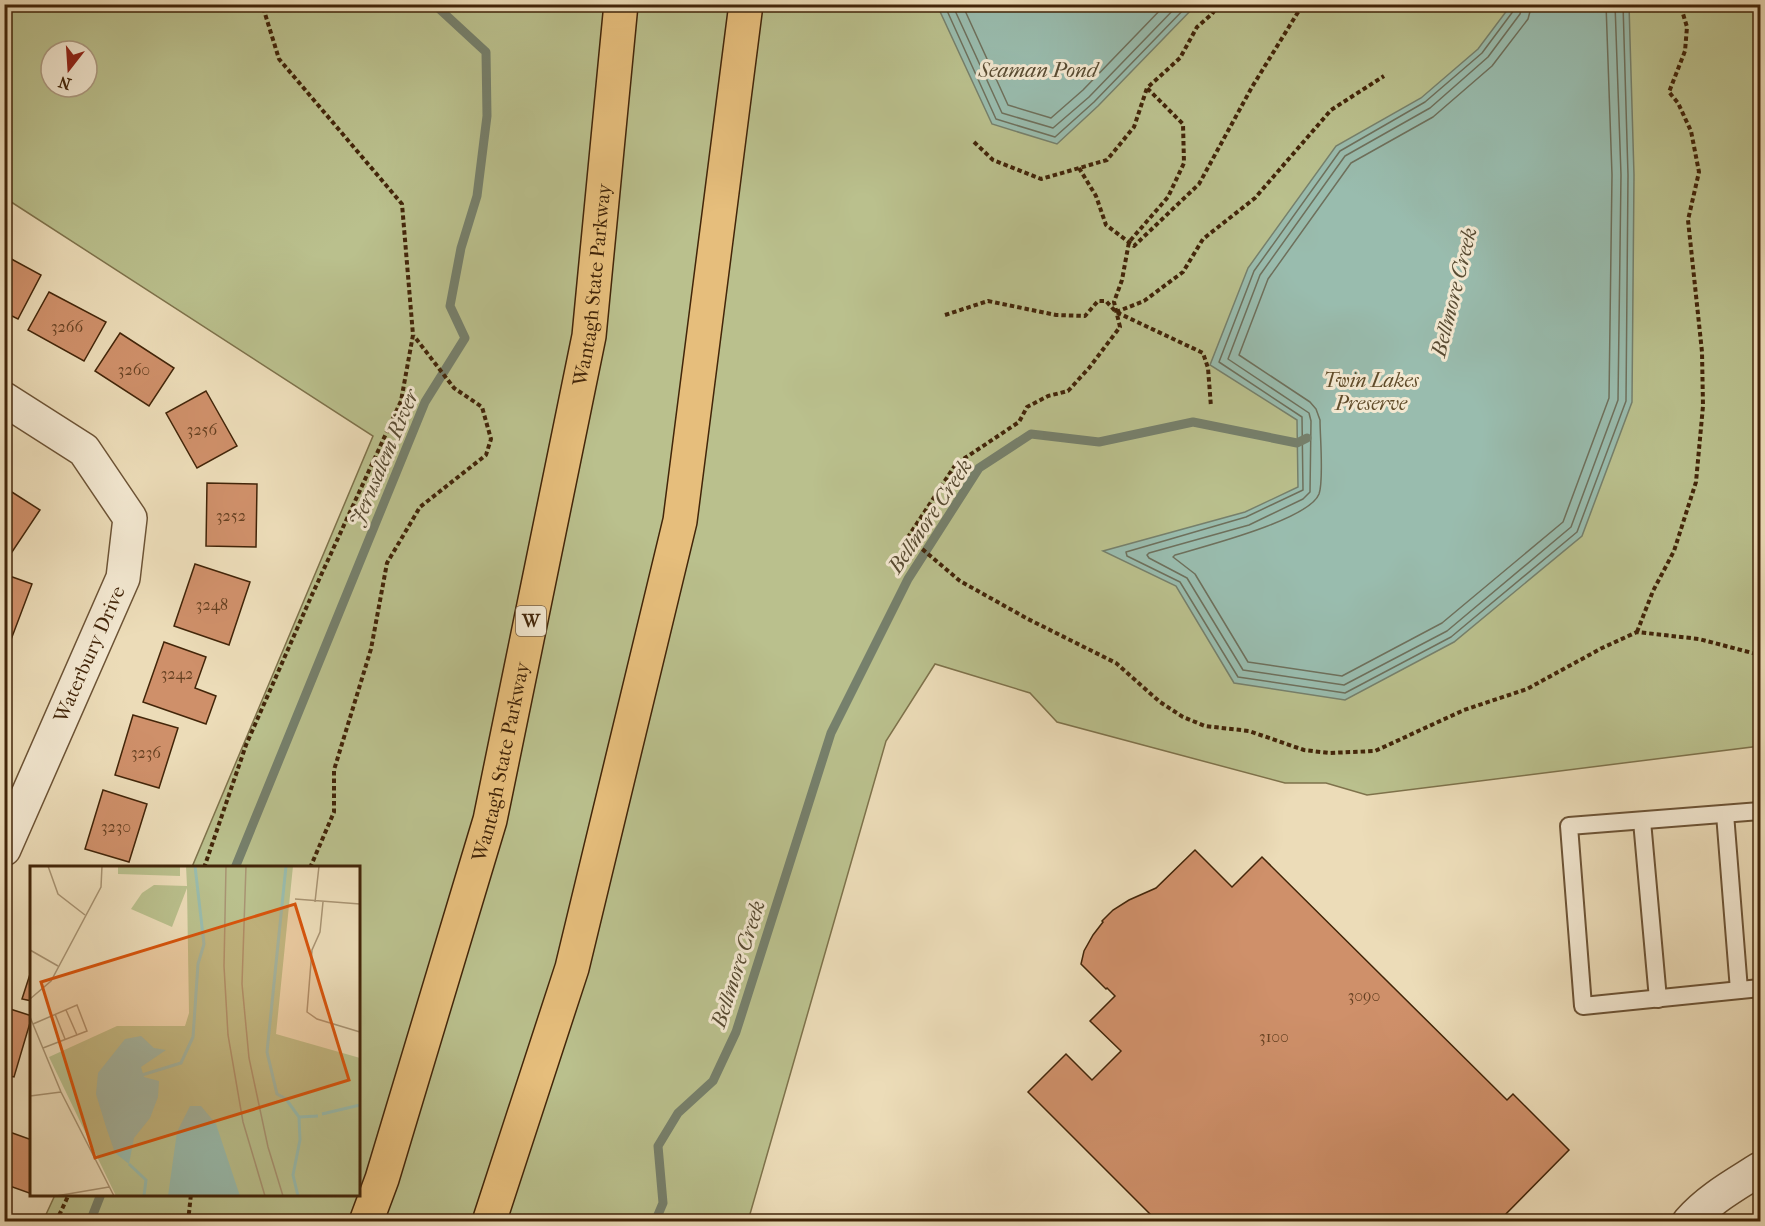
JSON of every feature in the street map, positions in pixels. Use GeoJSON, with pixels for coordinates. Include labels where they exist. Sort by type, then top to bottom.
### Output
{"type":"FeatureCollection","features":[{"type":"Feature","properties":{"kind":"highway","name":"Wantagh State Parkway"},"geometry":{"type":"LineString","coordinates":[[366,1221],[382,1179],[490,820],[589,336],[621,4]]}},
{"type":"Feature","properties":{"kind":"highway"},"geometry":{"type":"LineString","coordinates":[[489,1221],[573,968],[680,521],[746,4]]}},
{"type":"Feature","properties":{"kind":"street","name":"Waterbury Drive"},"geometry":{"type":"LineString","coordinates":[[4,399],[84,450],[130,518],[123,578],[4,849]]}},
{"type":"Feature","properties":{"kind":"street"},"geometry":{"type":"LineString","coordinates":[[1689,1221],[1722,1192],[1756,1174]]}},
{"type":"Feature","properties":{"kind":"lane"},"geometry":{"type":"LineString","coordinates":[[1761,811],[1569,826],[1583,1006],[1761,988]]}},
{"type":"Feature","properties":{"kind":"lane"},"geometry":{"type":"LineString","coordinates":[[1725,814],[1739,990]]}},
{"type":"Feature","properties":{"kind":"lane"},"geometry":{"type":"LineString","coordinates":[[1642,821],[1658,999]]}},
{"type":"Feature","properties":{"kind":"path"},"geometry":{"type":"LineString","coordinates":[[204,866],[246,745],[401,401],[413,335],[402,204],[279,59],[262,4]]}},
{"type":"Feature","properties":{"kind":"path"},"geometry":{"type":"LineString","coordinates":[[974,142],[993,160],[1041,179],[1107,160],[1134,127],[1147,88],[1180,58],[1197,27],[1212,14],[1219,4]]}},
{"type":"Feature","properties":{"kind":"path"},"geometry":{"type":"LineString","coordinates":[[1079,168],[1096,196],[1106,225],[1134,246],[1199,184],[1252,87],[1303,4]]}},
{"type":"Feature","properties":{"kind":"path"},"geometry":{"type":"LineString","coordinates":[[1638,632],[1653,591],[1674,551],[1696,482],[1702,406],[1702,352],[1688,220],[1699,172],[1691,131],[1678,103],[1669,92],[1685,51],[1687,27],[1680,4]]}},
{"type":"Feature","properties":{"kind":"path"},"geometry":{"type":"LineString","coordinates":[[1116,312],[1144,301],[1183,272],[1203,239],[1255,198],[1330,110],[1384,76]]}},
{"type":"Feature","properties":{"kind":"path"},"geometry":{"type":"LineString","coordinates":[[1147,88],[1183,124],[1184,163],[1168,196],[1130,242],[1122,280],[1114,302],[1120,327],[1068,391],[1048,396],[1027,407],[1019,422],[956,464],[908,537],[960,581],[1028,619],[1116,663],[1161,702],[1183,717],[1205,726],[1249,731],[1304,750],[1329,753],[1376,751],[1464,710],[1527,689],[1602,648],[1638,632],[1699,639],[1761,655]]}},
{"type":"Feature","properties":{"kind":"path"},"geometry":{"type":"LineString","coordinates":[[945,315],[988,301],[1056,315],[1085,316],[1098,301],[1106,301],[1116,312],[1203,353],[1208,368],[1211,407]]}},
{"type":"Feature","properties":{"kind":"path"},"geometry":{"type":"LineString","coordinates":[[310,866],[334,812],[334,770],[371,650],[387,563],[420,507],[486,455],[491,439],[482,407],[454,388],[413,335]]}},
{"type":"Feature","properties":{"kind":"path"},"geometry":{"type":"LineString","coordinates":[[56,1221],[68,1196]]}},
{"type":"Feature","properties":{"kind":"path"},"geometry":{"type":"LineString","coordinates":[[188,1221],[191,1196]]}},
{"type":"Feature","properties":{"kind":"green space","name":"Twin Lakes Preserve"},"geometry":{"type":"Polygon","coordinates":[[[4,5],[1754,5],[1760,39],[1760,746],[1367,795],[1326,783],[1285,783],[1057,722],[1030,693],[935,664],[886,741],[748,1221],[43,1221],[55,1196],[360,1196],[360,866],[192,866],[373,436],[5,198],[4,5]]]}},
{"type":"Feature","properties":{"kind":"water","name":"Seaman Pond"},"geometry":{"type":"Polygon","coordinates":[[[937,5],[1196,5],[1098,106],[1057,144],[992,124],[937,5]]]}},
{"type":"Feature","properties":{"kind":"water"},"geometry":{"type":"Polygon","coordinates":[[[1511,5],[1629,5],[1634,175],[1632,402],[1582,536],[1454,642],[1345,700],[1234,683],[1176,586],[1103,551],[1245,512],[1298,487],[1297,420],[1210,365],[1248,268],[1336,146],[1421,98],[1478,49],[1511,5]]]}},
{"type":"Feature","properties":{"kind":"building"},"geometry":{"type":"Polygon","coordinates":[[[4,255],[41,275],[18,319],[4,312],[4,255]]]}},
{"type":"Feature","properties":{"kind":"building"},"geometry":{"type":"Polygon","coordinates":[[[49,292],[106,322],[84,361],[28,330],[49,292]]]}},
{"type":"Feature","properties":{"kind":"building"},"geometry":{"type":"Polygon","coordinates":[[[120,333],[174,368],[149,406],[95,371],[120,333]]]}},
{"type":"Feature","properties":{"kind":"building"},"geometry":{"type":"Polygon","coordinates":[[[206,391],[237,446],[197,468],[166,413],[206,391]]]}},
{"type":"Feature","properties":{"kind":"building"},"geometry":{"type":"Polygon","coordinates":[[[207,483],[257,484],[256,547],[206,546],[207,483]]]}},
{"type":"Feature","properties":{"kind":"building"},"geometry":{"type":"Polygon","coordinates":[[[4,487],[40,510],[12,552],[4,547],[4,487]]]}},
{"type":"Feature","properties":{"kind":"building"},"geometry":{"type":"Polygon","coordinates":[[[195,564],[250,582],[229,645],[174,626],[195,564]]]}},
{"type":"Feature","properties":{"kind":"building"},"geometry":{"type":"Polygon","coordinates":[[[4,574],[32,584],[9,645],[4,644],[4,574]]]}},
{"type":"Feature","properties":{"kind":"building"},"geometry":{"type":"Polygon","coordinates":[[[164,642],[206,657],[195,688],[216,696],[206,724],[143,702],[164,642]]]}},
{"type":"Feature","properties":{"kind":"building"},"geometry":{"type":"Polygon","coordinates":[[[133,715],[178,728],[159,788],[115,775],[133,715]]]}},
{"type":"Feature","properties":{"kind":"building"},"geometry":{"type":"Polygon","coordinates":[[[103,790],[147,804],[129,862],[85,849],[103,790]]]}},
{"type":"Feature","properties":{"kind":"building"},"geometry":{"type":"Polygon","coordinates":[[[1195,850],[1232,887],[1262,857],[1507,1100],[1513,1094],[1569,1150],[1498,1222],[1158,1222],[1028,1092],[1066,1054],[1092,1080],[1121,1051],[1090,1021],[1115,996],[1081,964],[1084,951],[1102,921],[1113,910],[1156,888],[1195,850]]]}},
{"type":"Feature","properties":{"kind":"building"},"geometry":{"type":"Polygon","coordinates":[[[30,974],[30,1001],[22,999],[30,974]]]}},
{"type":"Feature","properties":{"kind":"building"},"geometry":{"type":"Polygon","coordinates":[[[4,1007],[30,1015],[30,1023],[14,1077],[4,1075],[4,1007]]]}},
{"type":"Feature","properties":{"kind":"building"},"geometry":{"type":"Polygon","coordinates":[[[4,1130],[30,1139],[30,1193],[4,1184],[4,1130]]]}},
{"type":"Feature","properties":{"kind":"waterway","name":"Jerusalem River"},"geometry":{"type":"LineString","coordinates":[[236,866],[425,402],[465,338],[450,306],[461,248],[477,196],[487,116],[486,52],[434,4]]}},
{"type":"Feature","properties":{"kind":"waterway","name":"Bellmore Creek"},"geometry":{"type":"LineString","coordinates":[[655,1222],[663,1203],[658,1146],[678,1113],[713,1081],[736,1032],[831,733],[908,579],[979,468],[1031,434],[1099,442],[1193,422],[1297,443],[1307,438]]}},
{"type":"Feature","properties":{"kind":"waterway","name":"Jerusalem River"},"geometry":{"type":"LineString","coordinates":[[90,1222],[100,1196]]}}]}
